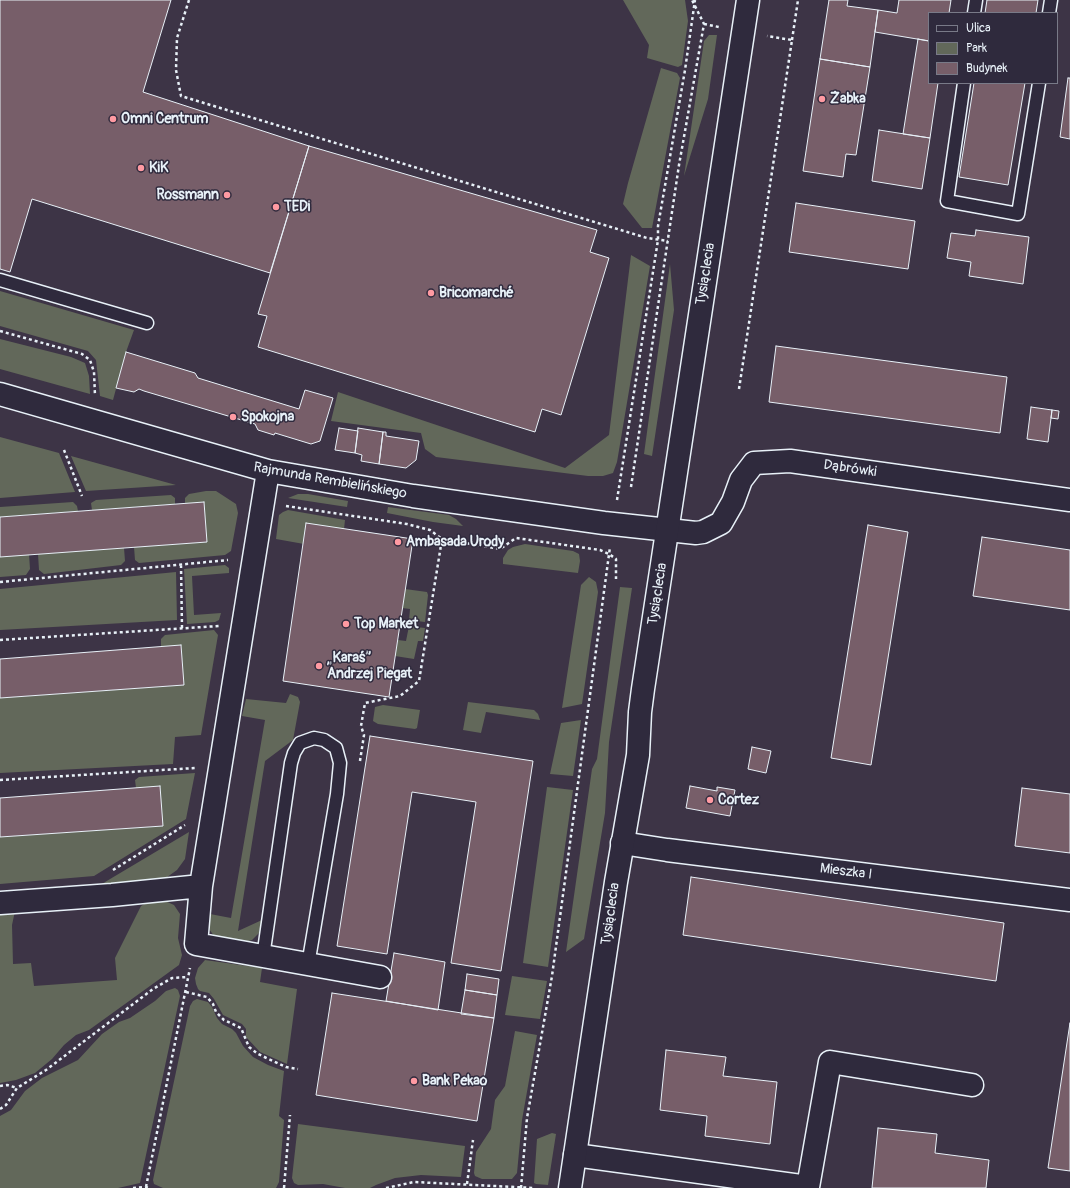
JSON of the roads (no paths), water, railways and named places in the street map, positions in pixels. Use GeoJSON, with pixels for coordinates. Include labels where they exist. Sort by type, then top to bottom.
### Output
{"type":"FeatureCollection","features":[{"type":"Feature","properties":{"kind":"street","name":"Tysiąclecia"},"geometry":{"type":"LineString","coordinates":[[570,1188],[622,842],[638,755],[640,712],[743,13]]}},
{"type":"Feature","properties":{"kind":"street","name":"Rajmunda Rembielińskiego"},"geometry":{"type":"LineString","coordinates":[[0,394],[268,471],[413,496],[667,530]]}},
{"type":"Feature","properties":{"kind":"street","name":"Dąbrówki"},"geometry":{"type":"LineString","coordinates":[[667,530],[703,532],[721,523],[733,502],[741,480],[754,464],[790,461],[1070,500]]}},
{"type":"Feature","properties":{"kind":"street"},"geometry":{"type":"LineString","coordinates":[[268,471],[202,886],[196,944],[380,977]]}},
{"type":"Feature","properties":{"kind":"street","name":"Mieszka I"},"geometry":{"type":"LineString","coordinates":[[622,842],[667,850],[1070,900]]}},
{"type":"Feature","properties":{"kind":"street"},"geometry":{"type":"LineString","coordinates":[[0,903],[112,895],[202,886]]}},
{"type":"Feature","properties":{"kind":"street"},"geometry":{"type":"LineString","coordinates":[[575,1155],[808,1187],[830,1062],[972,1085]]}},
{"type":"Feature","properties":{"kind":"lane"},"geometry":{"type":"LineString","coordinates":[[974,12],[976,0]]}},
{"type":"Feature","properties":{"kind":"lane"},"geometry":{"type":"LineString","coordinates":[[1049,12],[1051,0]]}},
{"type":"Feature","properties":{"kind":"lane"},"geometry":{"type":"LineString","coordinates":[[964,84],[946,201],[1018,214],[1038,84]]}},
{"type":"Feature","properties":{"kind":"lane"},"geometry":{"type":"LineString","coordinates":[[0,280],[147,323]]}},
{"type":"Feature","properties":{"kind":"lane"},"geometry":{"type":"LineString","coordinates":[[263,957],[291,763],[294,753],[300,743],[314,738],[324,740],[336,748],[340,763],[337,794],[308,965]]}},
{"type":"Feature","properties":{"kind":"place","name":"Żabka"},"geometry":{"type":"Point","coordinates":[822,99]}},
{"type":"Feature","properties":{"kind":"place","name":"Omni Centrum"},"geometry":{"type":"Point","coordinates":[113,119]}},
{"type":"Feature","properties":{"kind":"place","name":"KiK"},"geometry":{"type":"Point","coordinates":[141,168]}},
{"type":"Feature","properties":{"kind":"place","name":"Rossmann"},"geometry":{"type":"Point","coordinates":[227,195]}},
{"type":"Feature","properties":{"kind":"place","name":"TEDi"},"geometry":{"type":"Point","coordinates":[276,207]}},
{"type":"Feature","properties":{"kind":"place","name":"Bricomarché"},"geometry":{"type":"Point","coordinates":[431,293]}},
{"type":"Feature","properties":{"kind":"place","name":"Spokojna"},"geometry":{"type":"Point","coordinates":[233,417]}},
{"type":"Feature","properties":{"kind":"place","name":"Ambasada Urody"},"geometry":{"type":"Point","coordinates":[398,542]}},
{"type":"Feature","properties":{"kind":"place","name":"Top Market"},"geometry":{"type":"Point","coordinates":[346,624]}},
{"type":"Feature","properties":{"kind":"place","name":"„Karaś” Andrzej Piegat"},"geometry":{"type":"Point","coordinates":[319,666]}},
{"type":"Feature","properties":{"kind":"place","name":"Cortez"},"geometry":{"type":"Point","coordinates":[710,800]}},
{"type":"Feature","properties":{"kind":"place","name":"Bank Pekao"},"geometry":{"type":"Point","coordinates":[414,1081]}}]}
